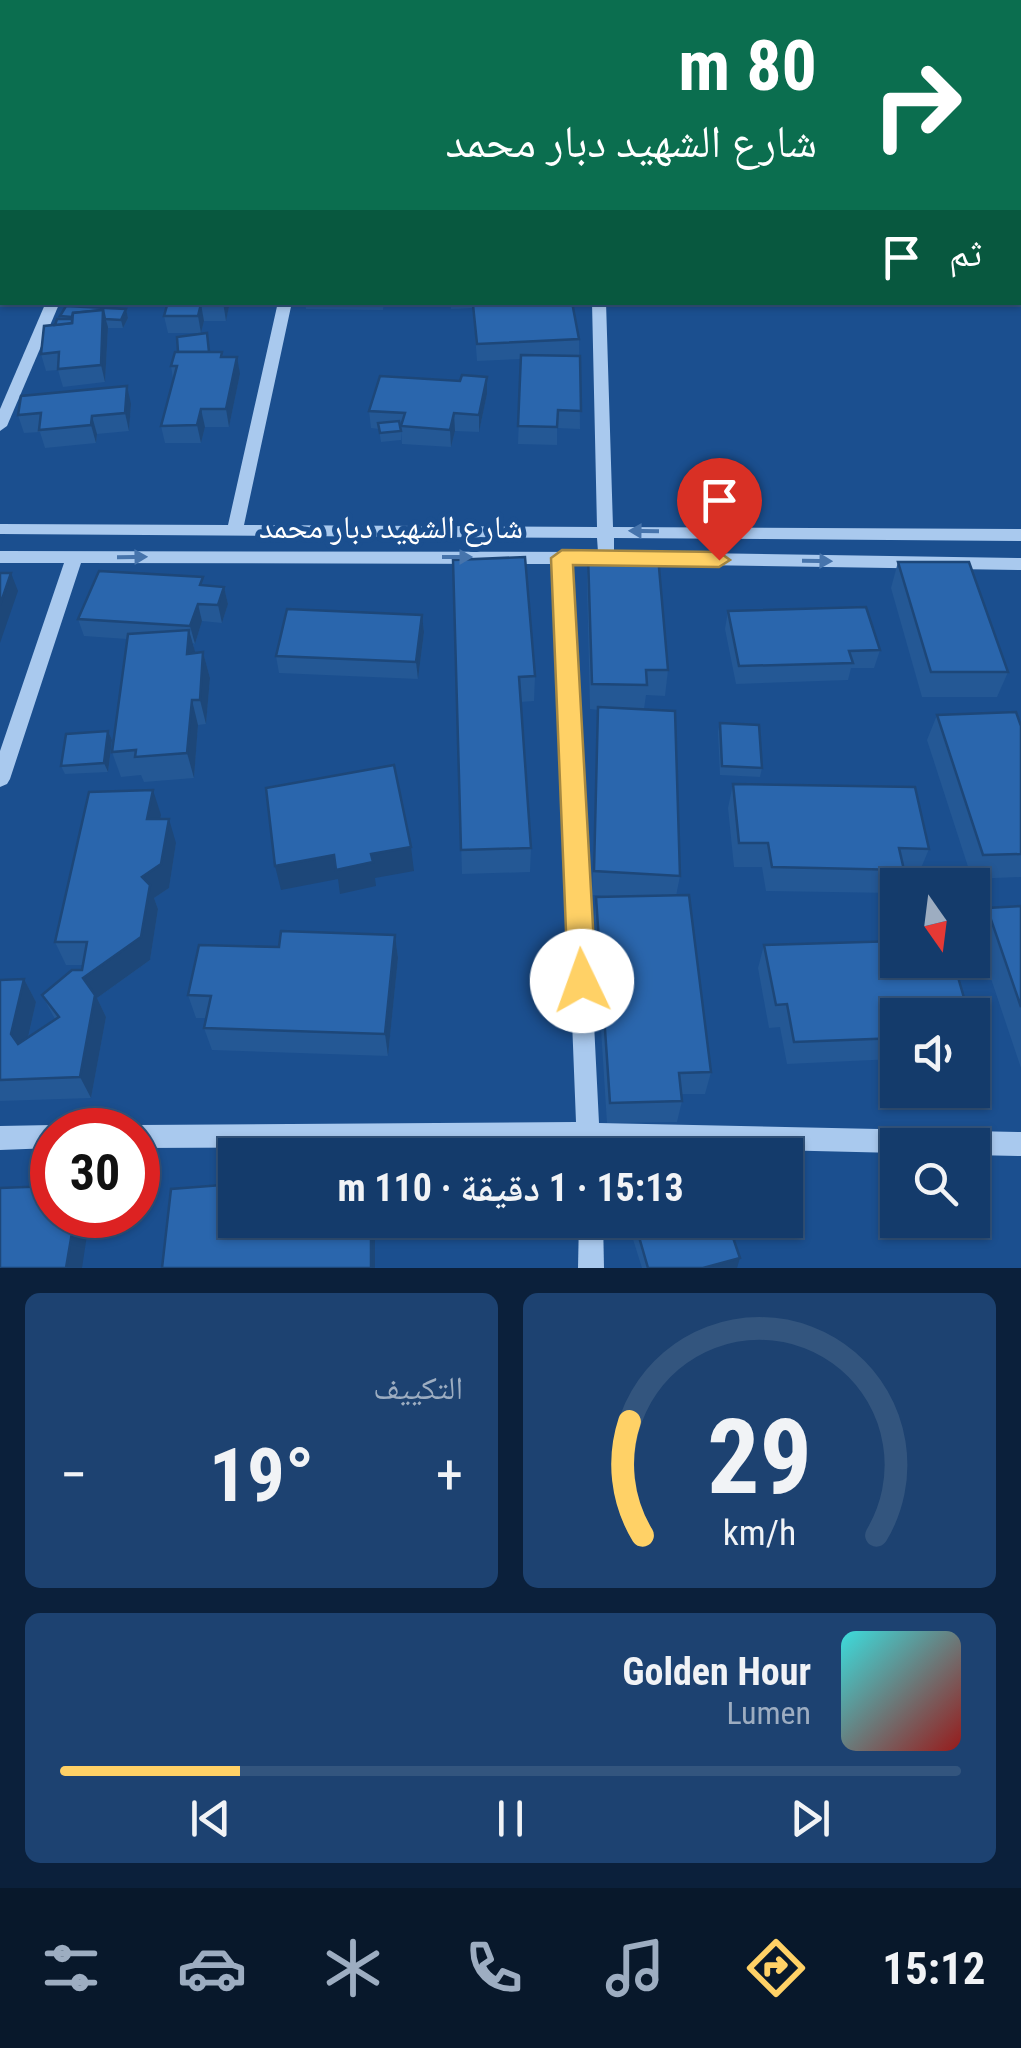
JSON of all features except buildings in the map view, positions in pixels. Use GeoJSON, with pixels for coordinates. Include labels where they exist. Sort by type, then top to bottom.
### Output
{"type":"FeatureCollection","features":[{"type":"Feature","properties":{"kind":"street"},"geometry":{"type":"LineString","coordinates":[[0,426],[52,305]]}},
{"type":"Feature","properties":{"kind":"street"},"geometry":{"type":"LineString","coordinates":[[235,529],[284,305]]}},
{"type":"Feature","properties":{"kind":"street"},"geometry":{"type":"LineString","coordinates":[[599,305],[606,558]]}},
{"type":"Feature","properties":{"kind":"street","name":"شارع الشهيد دبار محمد"},"geometry":{"type":"LineString","coordinates":[[0,528],[1021,535]]}},
{"type":"Feature","properties":{"kind":"street","name":"شارع الشهيد دبار محمد"},"geometry":{"type":"LineString","coordinates":[[0,557],[606,558],[1021,564]]}},
{"type":"Feature","properties":{"kind":"street"},"geometry":{"type":"LineString","coordinates":[[0,779],[74,558]]}},
{"type":"Feature","properties":{"kind":"street"},"geometry":{"type":"LineString","coordinates":[[562,558],[589,1138]]}},
{"type":"Feature","properties":{"kind":"street"},"geometry":{"type":"LineString","coordinates":[[160,1137],[218,1138]]}},
{"type":"Feature","properties":{"kind":"street"},"geometry":{"type":"LineString","coordinates":[[0,1138],[30,1138]]}},
{"type":"Feature","properties":{"kind":"street"},"geometry":{"type":"LineString","coordinates":[[803,1145],[1021,1144]]}},
{"type":"Feature","properties":{"kind":"street"},"geometry":{"type":"LineString","coordinates":[[591,1238],[592,1268]]}},
{"type":"Feature","properties":{"kind":"route"},"geometry":{"type":"LineString","coordinates":[[582,981],[562,558],[719,560]]}}]}
